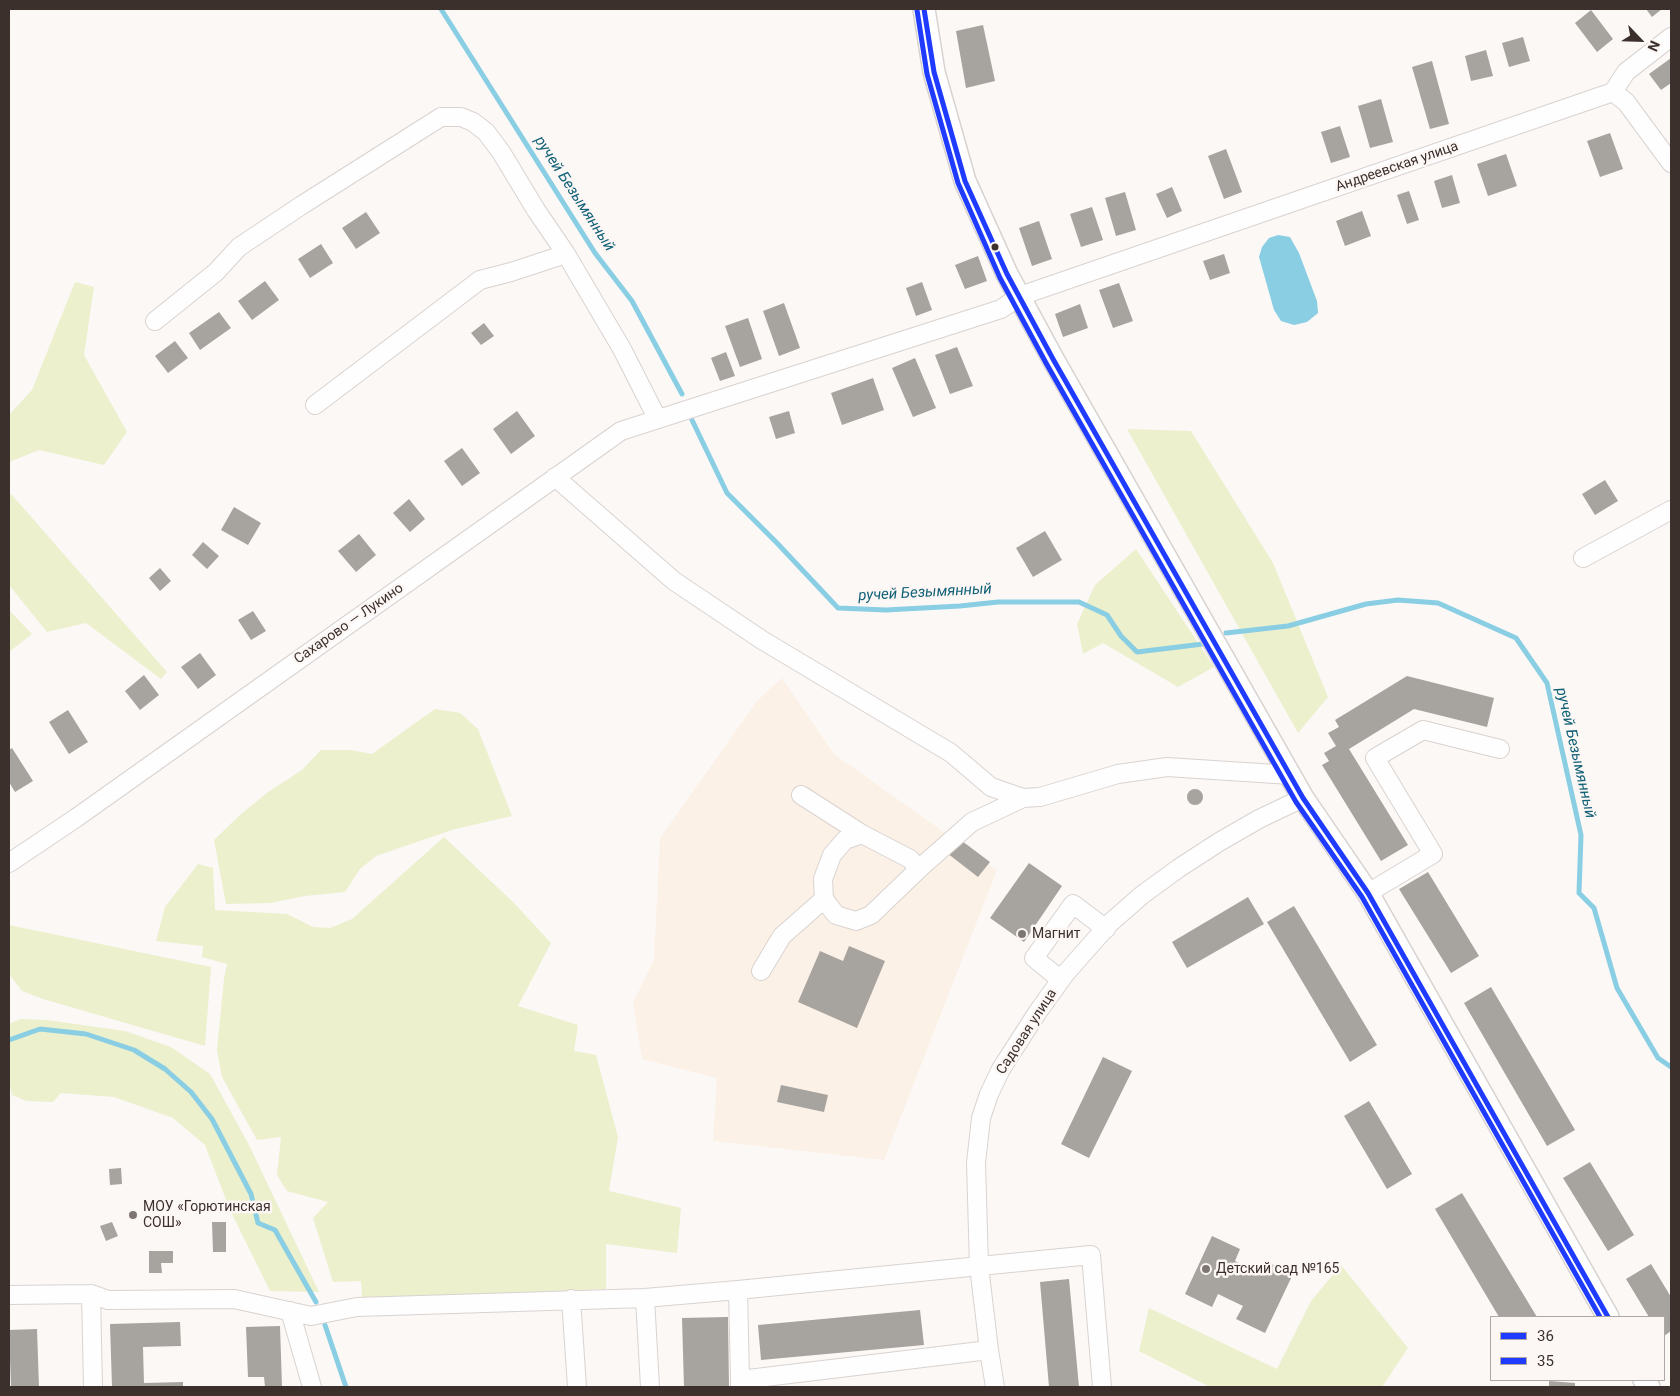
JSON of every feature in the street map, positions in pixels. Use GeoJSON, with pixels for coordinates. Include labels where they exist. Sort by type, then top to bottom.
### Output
{"type":"FeatureCollection","features":[{"type":"Feature","properties":{"kind":"main road"},"geometry":{"type":"LineString","coordinates":[[924,9],[934,72],[965,181],[1007,274],[1053,359],[1303,798],[1368,893],[1607,1316]]}},
{"type":"Feature","properties":{"kind":"street"},"geometry":{"type":"LineString","coordinates":[[1671,37],[1626,72],[1613,92],[1626,102],[1671,163]]}},
{"type":"Feature","properties":{"kind":"street","name":"Андреевская улица"},"geometry":{"type":"LineString","coordinates":[[700,407],[1002,309],[1020,296],[1613,92]]}},
{"type":"Feature","properties":{"kind":"street"},"geometry":{"type":"LineString","coordinates":[[155,321],[216,272],[239,247],[310,199],[441,117],[460,117],[473,122],[486,132],[501,152],[536,210],[566,254],[622,349],[657,418]]}},
{"type":"Feature","properties":{"kind":"street"},"geometry":{"type":"LineString","coordinates":[[315,405],[480,280],[566,254]]}},
{"type":"Feature","properties":{"kind":"street","name":"Сахарово — Лукино"},"geometry":{"type":"LineString","coordinates":[[9,863],[76,818],[621,431],[657,418],[668,417],[700,407]]}},
{"type":"Feature","properties":{"kind":"street"},"geometry":{"type":"LineString","coordinates":[[555,477],[674,581],[762,640],[951,752],[990,787],[1022,798],[1040,798],[1118,774],[1167,767],[1291,775]]}},
{"type":"Feature","properties":{"kind":"street"},"geometry":{"type":"LineString","coordinates":[[1583,558],[1671,510]]}},
{"type":"Feature","properties":{"kind":"street"},"geometry":{"type":"LineString","coordinates":[[1368,893],[1433,854],[1375,758],[1423,730],[1500,749]]}},
{"type":"Feature","properties":{"kind":"street"},"geometry":{"type":"LineString","coordinates":[[801,795],[862,834],[910,859],[919,869]]}},
{"type":"Feature","properties":{"kind":"street"},"geometry":{"type":"LineString","coordinates":[[862,834],[845,840],[832,856],[823,878],[824,899],[836,915],[856,921],[871,915],[972,822],[1022,798]]}},
{"type":"Feature","properties":{"kind":"street","name":"Садовая улица"},"geometry":{"type":"LineString","coordinates":[[995,1387],[979,1266],[976,1163],[981,1118],[989,1094],[1001,1069],[1061,980],[1106,929],[1142,895],[1218,842],[1251,823],[1303,798]]}},
{"type":"Feature","properties":{"kind":"street"},"geometry":{"type":"LineString","coordinates":[[761,971],[782,936],[824,899]]}},
{"type":"Feature","properties":{"kind":"street"},"geometry":{"type":"LineString","coordinates":[[1061,980],[1034,958],[1073,904],[1106,929]]}},
{"type":"Feature","properties":{"kind":"street"},"geometry":{"type":"LineString","coordinates":[[9,1295],[91,1294],[108,1300],[234,1299],[311,1316],[357,1306],[645,1298],[1091,1255],[1102,1387]]}},
{"type":"Feature","properties":{"kind":"street"},"geometry":{"type":"LineString","coordinates":[[738,1290],[740,1384],[989,1350]]}},
{"type":"Feature","properties":{"kind":"street"},"geometry":{"type":"LineString","coordinates":[[91,1294],[93,1387]]}},
{"type":"Feature","properties":{"kind":"street"},"geometry":{"type":"LineString","coordinates":[[645,1298],[650,1387]]}},
{"type":"Feature","properties":{"kind":"street"},"geometry":{"type":"LineString","coordinates":[[571,1299],[577,1387]]}},
{"type":"Feature","properties":{"kind":"street"},"geometry":{"type":"LineString","coordinates":[[290,1311],[312,1387]]}},
{"type":"Feature","properties":{"kind":"shaded area"},"geometry":{"type":"Polygon","coordinates":[[[782,678],[834,754],[997,870],[884,1160],[713,1141],[717,1078],[642,1059],[633,1003],[654,960],[660,838],[757,701],[782,678]]]}},
{"type":"Feature","properties":{"kind":"green space"},"geometry":{"type":"Polygon","coordinates":[[[75,282],[94,287],[84,355],[127,432],[104,465],[39,450],[9,462],[9,415],[32,390],[75,282]]]}},
{"type":"Feature","properties":{"kind":"green space"},"geometry":{"type":"Polygon","coordinates":[[[1127,429],[1191,431],[1273,563],[1328,697],[1298,733],[1127,429]]]}},
{"type":"Feature","properties":{"kind":"green space"},"geometry":{"type":"Polygon","coordinates":[[[11,494],[167,672],[161,679],[86,623],[47,632],[9,585],[9,496],[11,494]]]}},
{"type":"Feature","properties":{"kind":"green space"},"geometry":{"type":"Polygon","coordinates":[[[1136,549],[1214,667],[1178,687],[1103,643],[1083,654],[1077,624],[1095,585],[1136,549]]]}},
{"type":"Feature","properties":{"kind":"green space"},"geometry":{"type":"Polygon","coordinates":[[[9,610],[32,634],[9,652],[9,610]]]}},
{"type":"Feature","properties":{"kind":"green space"},"geometry":{"type":"Polygon","coordinates":[[[435,709],[460,713],[478,729],[512,816],[455,829],[376,856],[360,869],[345,892],[305,896],[270,903],[226,904],[214,840],[240,815],[268,792],[302,770],[321,750],[350,750],[372,754],[435,709]]]}},
{"type":"Feature","properties":{"kind":"green space"},"geometry":{"type":"Polygon","coordinates":[[[444,837],[515,904],[551,943],[518,1006],[578,1025],[574,1051],[596,1055],[618,1137],[609,1191],[681,1208],[677,1253],[606,1244],[606,1289],[362,1299],[361,1281],[333,1282],[313,1218],[328,1202],[287,1191],[277,1175],[281,1137],[257,1140],[222,1077],[217,1050],[227,964],[202,957],[203,946],[156,941],[165,907],[198,864],[213,868],[215,910],[287,914],[313,927],[330,928],[352,919],[444,837]]]}},
{"type":"Feature","properties":{"kind":"green space"},"geometry":{"type":"Polygon","coordinates":[[[9,925],[211,967],[205,1046],[43,999],[22,991],[9,974],[9,925]]]}},
{"type":"Feature","properties":{"kind":"green space"},"geometry":{"type":"Polygon","coordinates":[[[21,1019],[47,1020],[125,1031],[171,1047],[210,1074],[249,1145],[319,1292],[270,1291],[230,1210],[205,1145],[173,1118],[114,1097],[61,1093],[53,1102],[26,1101],[12,1095],[9,1080],[9,1024],[21,1019]]]}},
{"type":"Feature","properties":{"kind":"green space"},"geometry":{"type":"Polygon","coordinates":[[[1341,1265],[1408,1348],[1382,1387],[1210,1387],[1139,1351],[1149,1308],[1277,1369],[1311,1301],[1341,1265]]]}},
{"type":"Feature","properties":{"kind":"water"},"geometry":{"type":"Polygon","coordinates":[[[1278,235],[1290,237],[1299,253],[1317,301],[1318,313],[1307,322],[1294,325],[1281,321],[1274,310],[1259,257],[1262,247],[1269,238],[1278,235]]]}},
{"type":"Feature","properties":{"kind":"building"},"geometry":{"type":"Polygon","coordinates":[[[1646,9],[1662,9],[1652,17],[1646,9]]]}},
{"type":"Feature","properties":{"kind":"building"},"geometry":{"type":"Polygon","coordinates":[[[1591,10],[1613,39],[1597,52],[1575,23],[1591,10]]]}},
{"type":"Feature","properties":{"kind":"building"},"geometry":{"type":"Polygon","coordinates":[[[983,25],[995,81],[966,88],[956,31],[983,25]]]}},
{"type":"Feature","properties":{"kind":"building"},"geometry":{"type":"Polygon","coordinates":[[[1523,37],[1530,61],[1509,67],[1502,43],[1523,37]]]}},
{"type":"Feature","properties":{"kind":"building"},"geometry":{"type":"Polygon","coordinates":[[[1486,50],[1493,76],[1471,81],[1465,56],[1486,50]]]}},
{"type":"Feature","properties":{"kind":"building"},"geometry":{"type":"Polygon","coordinates":[[[1671,58],[1671,83],[1661,90],[1649,74],[1671,58]]]}},
{"type":"Feature","properties":{"kind":"building"},"geometry":{"type":"Polygon","coordinates":[[[1432,61],[1449,124],[1430,129],[1412,67],[1432,61]]]}},
{"type":"Feature","properties":{"kind":"building"},"geometry":{"type":"Polygon","coordinates":[[[1381,99],[1393,142],[1370,148],[1358,106],[1381,99]]]}},
{"type":"Feature","properties":{"kind":"building"},"geometry":{"type":"Polygon","coordinates":[[[1340,126],[1350,157],[1331,163],[1321,132],[1340,126]]]}},
{"type":"Feature","properties":{"kind":"building"},"geometry":{"type":"Polygon","coordinates":[[[1610,133],[1623,169],[1600,177],[1587,141],[1610,133]]]}},
{"type":"Feature","properties":{"kind":"building"},"geometry":{"type":"Polygon","coordinates":[[[1226,149],[1242,192],[1224,199],[1208,156],[1226,149]]]}},
{"type":"Feature","properties":{"kind":"building"},"geometry":{"type":"Polygon","coordinates":[[[1506,154],[1517,186],[1488,196],[1477,164],[1506,154]]]}},
{"type":"Feature","properties":{"kind":"building"},"geometry":{"type":"Polygon","coordinates":[[[1452,175],[1460,203],[1442,208],[1434,181],[1452,175]]]}},
{"type":"Feature","properties":{"kind":"building"},"geometry":{"type":"Polygon","coordinates":[[[1172,187],[1182,211],[1167,218],[1156,194],[1172,187]]]}},
{"type":"Feature","properties":{"kind":"building"},"geometry":{"type":"Polygon","coordinates":[[[1409,191],[1419,220],[1407,224],[1397,195],[1409,191]]]}},
{"type":"Feature","properties":{"kind":"building"},"geometry":{"type":"Polygon","coordinates":[[[1125,192],[1136,230],[1116,236],[1105,198],[1125,192]]]}},
{"type":"Feature","properties":{"kind":"building"},"geometry":{"type":"Polygon","coordinates":[[[1092,207],[1103,240],[1081,247],[1070,214],[1092,207]]]}},
{"type":"Feature","properties":{"kind":"building"},"geometry":{"type":"Polygon","coordinates":[[[1362,211],[1371,236],[1345,246],[1336,221],[1362,211]]]}},
{"type":"Feature","properties":{"kind":"building"},"geometry":{"type":"Polygon","coordinates":[[[366,212],[380,233],[356,249],[342,228],[366,212]]]}},
{"type":"Feature","properties":{"kind":"building"},"geometry":{"type":"Polygon","coordinates":[[[1039,221],[1052,259],[1032,266],[1019,228],[1039,221]]]}},
{"type":"Feature","properties":{"kind":"building"},"geometry":{"type":"Polygon","coordinates":[[[321,244],[333,263],[310,278],[298,259],[321,244]]]}},
{"type":"Feature","properties":{"kind":"building"},"geometry":{"type":"Polygon","coordinates":[[[1224,254],[1230,273],[1210,280],[1203,261],[1224,254]]]}},
{"type":"Feature","properties":{"kind":"building"},"geometry":{"type":"Polygon","coordinates":[[[978,256],[987,281],[965,289],[955,265],[978,256]]]}},
{"type":"Feature","properties":{"kind":"building"},"geometry":{"type":"Polygon","coordinates":[[[265,281],[279,300],[252,320],[238,301],[265,281]]]}},
{"type":"Feature","properties":{"kind":"building"},"geometry":{"type":"Polygon","coordinates":[[[922,282],[932,310],[916,316],[906,288],[922,282]]]}},
{"type":"Feature","properties":{"kind":"building"},"geometry":{"type":"Polygon","coordinates":[[[1119,283],[1133,321],[1113,328],[1099,290],[1119,283]]]}},
{"type":"Feature","properties":{"kind":"building"},"geometry":{"type":"Polygon","coordinates":[[[784,303],[800,348],[779,356],[763,311],[784,303]]]}},
{"type":"Feature","properties":{"kind":"building"},"geometry":{"type":"Polygon","coordinates":[[[1080,304],[1088,328],[1063,337],[1055,314],[1080,304]]]}},
{"type":"Feature","properties":{"kind":"building"},"geometry":{"type":"Polygon","coordinates":[[[219,312],[231,328],[200,350],[189,333],[219,312]]]}},
{"type":"Feature","properties":{"kind":"building"},"geometry":{"type":"Polygon","coordinates":[[[748,318],[762,359],[740,367],[725,326],[748,318]]]}},
{"type":"Feature","properties":{"kind":"building"},"geometry":{"type":"Polygon","coordinates":[[[484,323],[494,336],[481,345],[471,333],[484,323]]]}},
{"type":"Feature","properties":{"kind":"building"},"geometry":{"type":"Polygon","coordinates":[[[175,341],[188,358],[168,373],[155,356],[175,341]]]}},
{"type":"Feature","properties":{"kind":"building"},"geometry":{"type":"Polygon","coordinates":[[[957,347],[973,386],[950,394],[935,355],[957,347]]]}},
{"type":"Feature","properties":{"kind":"building"},"geometry":{"type":"Polygon","coordinates":[[[726,352],[735,376],[720,381],[711,358],[726,352]]]}},
{"type":"Feature","properties":{"kind":"building"},"geometry":{"type":"Polygon","coordinates":[[[915,358],[936,408],[913,417],[892,368],[915,358]]]}},
{"type":"Feature","properties":{"kind":"building"},"geometry":{"type":"Polygon","coordinates":[[[873,378],[884,410],[842,425],[831,393],[873,378]]]}},
{"type":"Feature","properties":{"kind":"building"},"geometry":{"type":"Polygon","coordinates":[[[517,411],[535,436],[511,454],[493,429],[517,411]]]}},
{"type":"Feature","properties":{"kind":"building"},"geometry":{"type":"Polygon","coordinates":[[[789,411],[795,433],[776,439],[769,417],[789,411]]]}},
{"type":"Feature","properties":{"kind":"building"},"geometry":{"type":"Polygon","coordinates":[[[462,448],[480,473],[462,486],[444,461],[462,448]]]}},
{"type":"Feature","properties":{"kind":"building"},"geometry":{"type":"Polygon","coordinates":[[[1605,480],[1618,501],[1595,515],[1582,494],[1605,480]]]}},
{"type":"Feature","properties":{"kind":"building"},"geometry":{"type":"Polygon","coordinates":[[[409,499],[425,519],[410,532],[393,513],[409,499]]]}},
{"type":"Feature","properties":{"kind":"building"},"geometry":{"type":"Polygon","coordinates":[[[234,507],[261,523],[248,545],[221,530],[234,507]]]}},
{"type":"Feature","properties":{"kind":"building"},"geometry":{"type":"Polygon","coordinates":[[[1045,531],[1062,560],[1033,577],[1016,548],[1045,531]]]}},
{"type":"Feature","properties":{"kind":"building"},"geometry":{"type":"Polygon","coordinates":[[[359,534],[376,555],[356,572],[338,551],[359,534]]]}},
{"type":"Feature","properties":{"kind":"building"},"geometry":{"type":"Polygon","coordinates":[[[203,542],[219,556],[207,569],[192,555],[203,542]]]}},
{"type":"Feature","properties":{"kind":"building"},"geometry":{"type":"Polygon","coordinates":[[[160,568],[171,581],[160,591],[149,578],[160,568]]]}},
{"type":"Feature","properties":{"kind":"building"},"geometry":{"type":"Polygon","coordinates":[[[253,611],[266,631],[251,640],[238,620],[253,611]]]}},
{"type":"Feature","properties":{"kind":"building"},"geometry":{"type":"Polygon","coordinates":[[[200,653],[216,675],[198,689],[181,667],[200,653]]]}},
{"type":"Feature","properties":{"kind":"building"},"geometry":{"type":"Polygon","coordinates":[[[144,675],[159,695],[140,710],[125,691],[144,675]]]}},
{"type":"Feature","properties":{"kind":"building"},"geometry":{"type":"Polygon","coordinates":[[[1407,676],[1494,698],[1487,727],[1414,709],[1349,749],[1408,845],[1381,861],[1322,765],[1329,761],[1324,753],[1336,746],[1328,733],[1339,727],[1335,720],[1407,676]]]}},
{"type":"Feature","properties":{"kind":"building"},"geometry":{"type":"Polygon","coordinates":[[[68,710],[88,742],[69,754],[49,722],[68,710]]]}},
{"type":"Feature","properties":{"kind":"building"},"geometry":{"type":"Polygon","coordinates":[[[12,748],[33,781],[15,792],[9,782],[9,750],[12,748]]]}},
{"type":"Feature","properties":{"kind":"building"},"geometry":{"type":"Polygon","coordinates":[[[1195,789],[1201,791],[1203,797],[1201,803],[1195,805],[1189,803],[1187,797],[1189,791],[1195,789]]]}},
{"type":"Feature","properties":{"kind":"building"},"geometry":{"type":"Polygon","coordinates":[[[958,838],[990,862],[978,877],[947,853],[958,838]]]}},
{"type":"Feature","properties":{"kind":"building"},"geometry":{"type":"Polygon","coordinates":[[[1029,863],[1062,886],[1024,942],[990,918],[1029,863]]]}},
{"type":"Feature","properties":{"kind":"building"},"geometry":{"type":"Polygon","coordinates":[[[1428,872],[1479,956],[1451,973],[1399,889],[1428,872]]]}},
{"type":"Feature","properties":{"kind":"building"},"geometry":{"type":"Polygon","coordinates":[[[1248,897],[1264,924],[1187,968],[1172,942],[1248,897]]]}},
{"type":"Feature","properties":{"kind":"building"},"geometry":{"type":"Polygon","coordinates":[[[1294,906],[1377,1045],[1350,1062],[1267,922],[1294,906]]]}},
{"type":"Feature","properties":{"kind":"building"},"geometry":{"type":"Polygon","coordinates":[[[849,946],[885,961],[857,1028],[798,1002],[820,951],[843,961],[849,946]]]}},
{"type":"Feature","properties":{"kind":"building"},"geometry":{"type":"Polygon","coordinates":[[[1491,987],[1575,1130],[1547,1146],[1464,1003],[1491,987]]]}},
{"type":"Feature","properties":{"kind":"building"},"geometry":{"type":"Polygon","coordinates":[[[1103,1057],[1132,1071],[1089,1158],[1061,1144],[1103,1057]]]}},
{"type":"Feature","properties":{"kind":"building"},"geometry":{"type":"Polygon","coordinates":[[[781,1085],[828,1095],[824,1112],[777,1102],[781,1085]]]}},
{"type":"Feature","properties":{"kind":"building"},"geometry":{"type":"Polygon","coordinates":[[[1369,1101],[1412,1174],[1387,1189],[1344,1116],[1369,1101]]]}},
{"type":"Feature","properties":{"kind":"building"},"geometry":{"type":"Polygon","coordinates":[[[1590,1162],[1634,1235],[1608,1251],[1563,1178],[1590,1162]]]}},
{"type":"Feature","properties":{"kind":"building"},"geometry":{"type":"Polygon","coordinates":[[[121,1168],[122,1184],[110,1185],[109,1169],[121,1168]]]}},
{"type":"Feature","properties":{"kind":"building"},"geometry":{"type":"Polygon","coordinates":[[[1462,1193],[1536,1316],[1498,1316],[1435,1209],[1462,1193]]]}},
{"type":"Feature","properties":{"kind":"building"},"geometry":{"type":"Polygon","coordinates":[[[112,1222],[118,1236],[106,1241],[100,1226],[112,1222]]]}},
{"type":"Feature","properties":{"kind":"building"},"geometry":{"type":"Polygon","coordinates":[[[212,1222],[226,1222],[226,1252],[213,1252],[212,1222]]]}},
{"type":"Feature","properties":{"kind":"building"},"geometry":{"type":"Polygon","coordinates":[[[1212,1236],[1240,1249],[1235,1261],[1259,1273],[1265,1261],[1293,1274],[1265,1333],[1236,1319],[1243,1306],[1218,1294],[1212,1307],[1185,1294],[1212,1236]]]}},
{"type":"Feature","properties":{"kind":"building"},"geometry":{"type":"Polygon","coordinates":[[[149,1251],[173,1251],[173,1263],[161,1263],[162,1273],[149,1273],[149,1251]]]}},
{"type":"Feature","properties":{"kind":"building"},"geometry":{"type":"Polygon","coordinates":[[[1651,1264],[1671,1297],[1671,1331],[1665,1335],[1665,1316],[1648,1316],[1626,1279],[1651,1264]]]}},
{"type":"Feature","properties":{"kind":"building"},"geometry":{"type":"Polygon","coordinates":[[[1069,1279],[1079,1387],[1049,1387],[1040,1282],[1069,1279]]]}},
{"type":"Feature","properties":{"kind":"building"},"geometry":{"type":"Polygon","coordinates":[[[920,1310],[924,1345],[761,1360],[758,1325],[920,1310]]]}},
{"type":"Feature","properties":{"kind":"building"},"geometry":{"type":"Polygon","coordinates":[[[728,1317],[729,1387],[684,1387],[682,1318],[728,1317]]]}},
{"type":"Feature","properties":{"kind":"building"},"geometry":{"type":"Polygon","coordinates":[[[180,1322],[181,1346],[143,1347],[144,1383],[183,1382],[183,1387],[112,1387],[110,1324],[180,1322]]]}},
{"type":"Feature","properties":{"kind":"building"},"geometry":{"type":"Polygon","coordinates":[[[280,1326],[282,1387],[265,1387],[264,1377],[248,1377],[246,1327],[280,1326]]]}},
{"type":"Feature","properties":{"kind":"building"},"geometry":{"type":"Polygon","coordinates":[[[37,1329],[39,1387],[11,1387],[9,1330],[37,1329]]]}},
{"type":"Feature","properties":{"kind":"building"},"geometry":{"type":"Polygon","coordinates":[[[1549,1381],[1575,1383],[1575,1387],[1549,1387],[1549,1381]]]}},
{"type":"Feature","properties":{"kind":"waterway","name":"ручей Безымянный"},"geometry":{"type":"LineString","coordinates":[[441,9],[595,253],[632,301],[682,394]]}},
{"type":"Feature","properties":{"kind":"waterway","name":"ручей Безымянный"},"geometry":{"type":"LineString","coordinates":[[692,420],[727,493],[838,608],[886,610],[998,602],[1079,602],[1107,615],[1121,636],[1137,652],[1203,644]]}},
{"type":"Feature","properties":{"kind":"waterway","name":"ручей Безымянный"},"geometry":{"type":"LineString","coordinates":[[1226,633],[1288,626],[1366,604],[1398,600],[1438,603],[1516,638],[1547,683],[1581,835],[1579,893],[1594,908],[1617,988],[1658,1058],[1671,1067]]}},
{"type":"Feature","properties":{"kind":"waterway"},"geometry":{"type":"LineString","coordinates":[[9,1040],[40,1029],[86,1034],[134,1050],[165,1069],[191,1092],[212,1119],[251,1194],[258,1223],[275,1230],[316,1302]]}},
{"type":"Feature","properties":{"kind":"waterway"},"geometry":{"type":"LineString","coordinates":[[325,1325],[346,1387]]}},
{"type":"Feature","properties":{"kind":"transit line","name":"36"},"geometry":{"type":"LineString","coordinates":[[924,9],[934,72],[965,181],[1007,274],[1053,359],[1303,798],[1368,893],[1607,1316]]}},
{"type":"Feature","properties":{"kind":"transit line","name":"35"},"geometry":{"type":"LineString","coordinates":[[917,10],[927,74],[958,183],[1000,278],[1046,363],[1296,802],[1362,897],[1599,1316]]}},
{"type":"Feature","properties":{"kind":"place","name":"Магнит"},"geometry":{"type":"Point","coordinates":[1022,934]}},
{"type":"Feature","properties":{"kind":"place","name":"МОУ «Горютинская СОШ»"},"geometry":{"type":"Point","coordinates":[133,1215]}},
{"type":"Feature","properties":{"kind":"place","name":"Детский сад №165"},"geometry":{"type":"Point","coordinates":[1206,1269]}}]}
